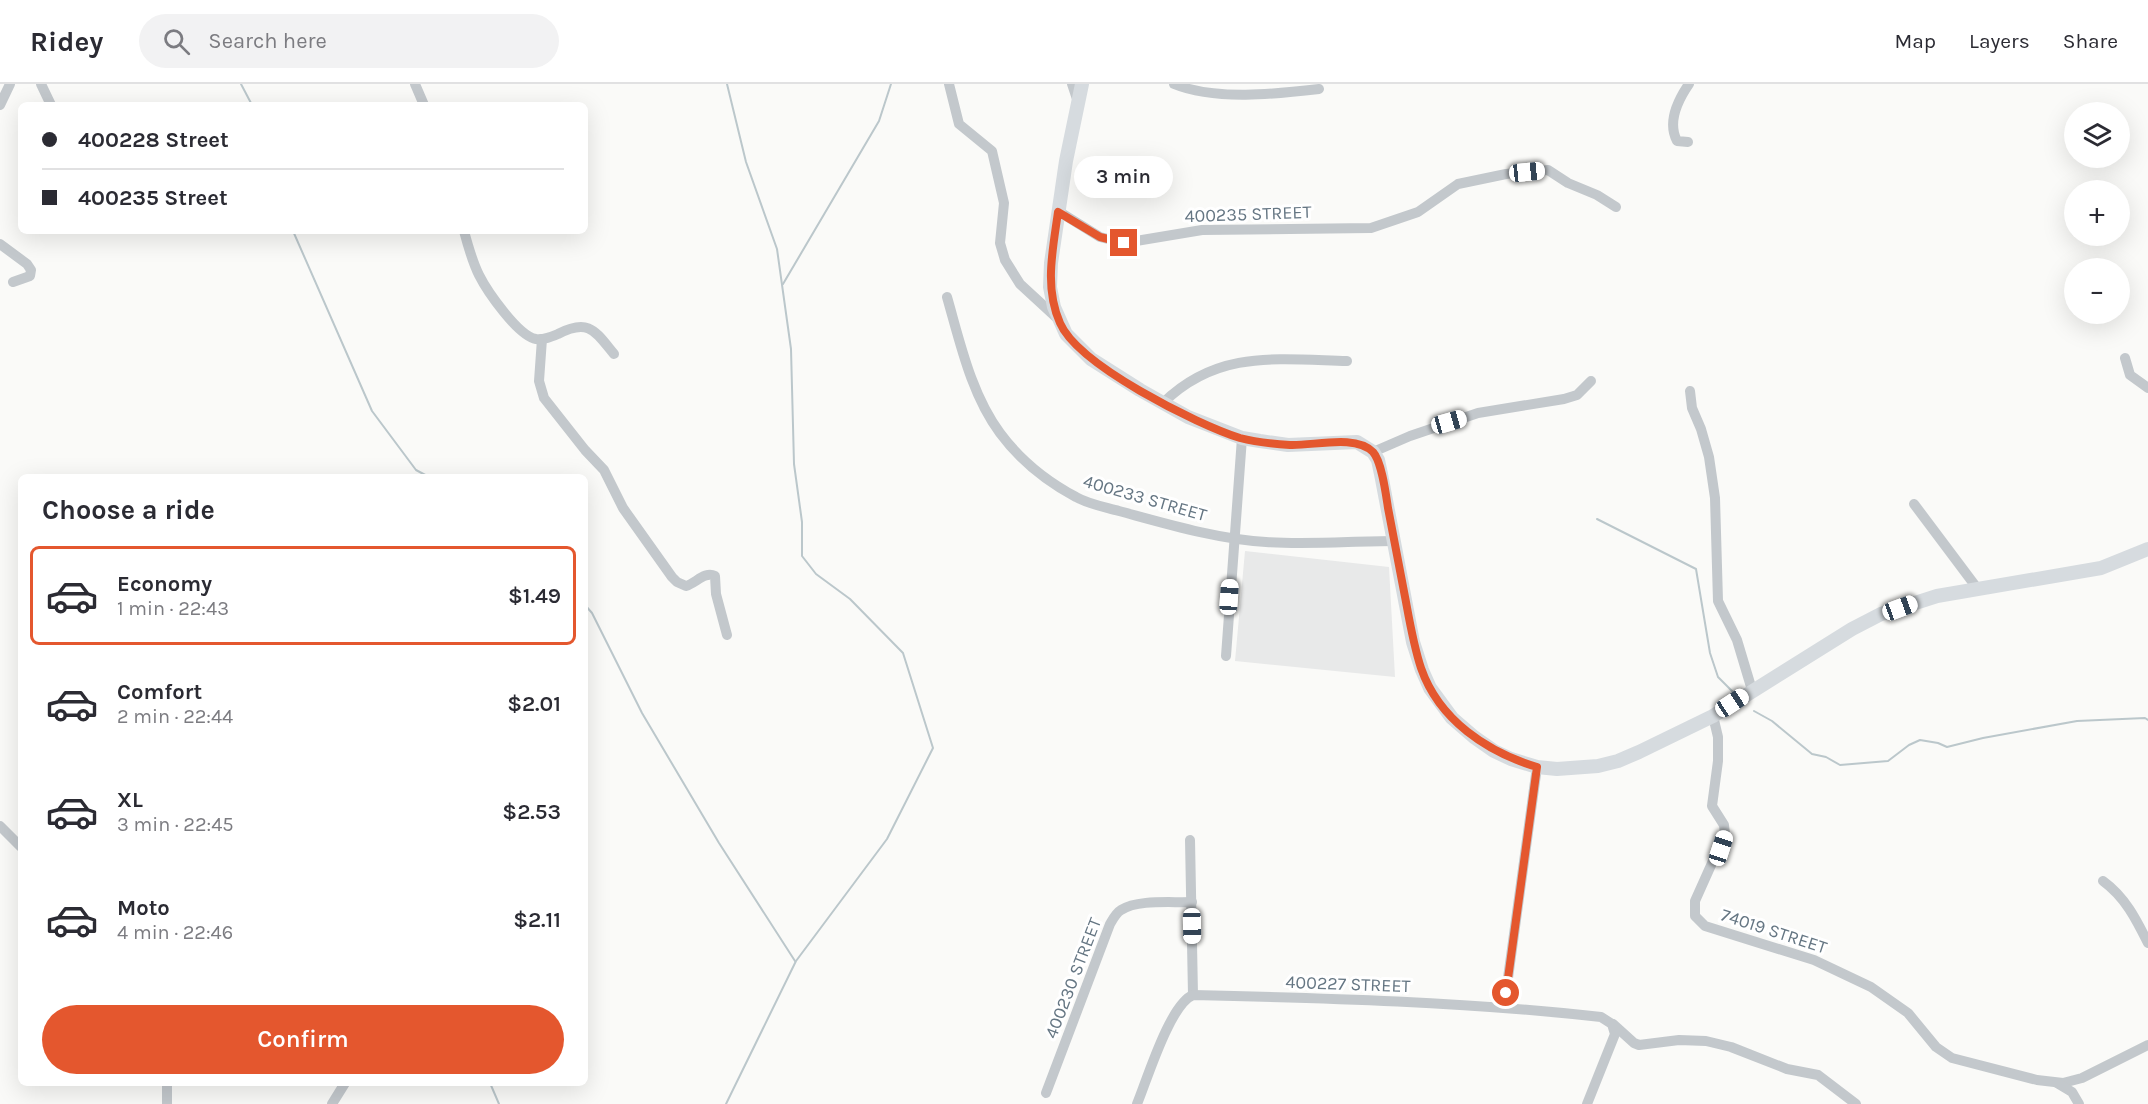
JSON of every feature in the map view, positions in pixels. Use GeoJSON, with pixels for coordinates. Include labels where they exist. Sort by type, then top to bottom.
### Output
{"type":"FeatureCollection","features":[{"type":"Feature","properties":{"kind":"street"},"geometry":{"type":"LineString","coordinates":[[0,105],[10,84]]}},
{"type":"Feature","properties":{"kind":"street"},"geometry":{"type":"LineString","coordinates":[[41,84],[50,102]]}},
{"type":"Feature","properties":{"kind":"street"},"geometry":{"type":"LineString","coordinates":[[415,84],[423,102]]}},
{"type":"Feature","properties":{"kind":"street"},"geometry":{"type":"LineString","coordinates":[[949,84],[959,124],[992,151],[1004,203],[1000,243],[1005,260],[1020,284],[1058,319]]}},
{"type":"Feature","properties":{"kind":"street"},"geometry":{"type":"LineString","coordinates":[[1072,84],[1078,102]]}},
{"type":"Feature","properties":{"kind":"street"},"geometry":{"type":"LineString","coordinates":[[1082,84],[1058,212],[1050,287],[1058,319],[1066,334],[1091,359],[1140,390],[1188,417],[1242,438],[1288,445],[1357,442],[1373,452],[1378,460],[1413,642],[1430,688],[1452,718],[1474,737],[1511,759],[1537,767],[1576,769],[1618,761],[1713,716],[1852,629],[1881,614],[1937,596],[2101,568],[2148,549]]}},
{"type":"Feature","properties":{"kind":"street"},"geometry":{"type":"LineString","coordinates":[[1174,84],[1216,93],[1250,94],[1319,89]]}},
{"type":"Feature","properties":{"kind":"street"},"geometry":{"type":"LineString","coordinates":[[1688,142],[1677,141],[1673,121],[1676,108],[1689,84]]}},
{"type":"Feature","properties":{"kind":"street","name":"400235 STREET"},"geometry":{"type":"LineString","coordinates":[[1058,212],[1100,237],[1124,243],[1202,230],[1371,228],[1418,212],[1458,184],[1506,174],[1543,170],[1552,171],[1568,183],[1597,195],[1616,207]]}},
{"type":"Feature","properties":{"kind":"street"},"geometry":{"type":"LineString","coordinates":[[465,234],[472,260],[486,287],[520,331],[532,338],[542,339],[574,327],[584,326],[598,334],[614,354]]}},
{"type":"Feature","properties":{"kind":"street"},"geometry":{"type":"LineString","coordinates":[[0,244],[32,270],[30,276],[13,282]]}},
{"type":"Feature","properties":{"kind":"street","name":"400233 STREET"},"geometry":{"type":"LineString","coordinates":[[948,297],[964,355],[979,394],[999,431],[1022,459],[1047,480],[1078,499],[1233,539],[1269,542],[1394,541]]}},
{"type":"Feature","properties":{"kind":"street"},"geometry":{"type":"LineString","coordinates":[[542,339],[539,381],[544,398],[604,470],[623,508],[672,577],[686,586],[705,575],[715,576],[716,594],[727,634]]}},
{"type":"Feature","properties":{"kind":"street"},"geometry":{"type":"LineString","coordinates":[[2126,358],[2130,375],[2148,388]]}},
{"type":"Feature","properties":{"kind":"street"},"geometry":{"type":"LineString","coordinates":[[1163,403],[1189,380],[1218,367],[1240,362],[1347,361]]}},
{"type":"Feature","properties":{"kind":"street"},"geometry":{"type":"LineString","coordinates":[[1373,452],[1410,436],[1478,413],[1577,395],[1591,381]]}},
{"type":"Feature","properties":{"kind":"street"},"geometry":{"type":"LineString","coordinates":[[1690,391],[1692,408],[1709,457],[1715,498],[1718,601],[1737,640],[1752,690]]}},
{"type":"Feature","properties":{"kind":"street"},"geometry":{"type":"LineString","coordinates":[[1226,656],[1223,635],[1242,438]]}},
{"type":"Feature","properties":{"kind":"street"},"geometry":{"type":"LineString","coordinates":[[1914,504],[1977,588]]}},
{"type":"Feature","properties":{"kind":"street","name":"74019 STREET"},"geometry":{"type":"LineString","coordinates":[[1713,716],[1718,737],[1718,761],[1712,806],[1724,825],[1725,834],[1695,901],[1695,916],[1698,921],[1705,926],[1796,953],[1871,987],[1908,1013],[1936,1047],[1952,1058],[2056,1083],[2071,1082],[2082,1078],[2148,1045]]}},
{"type":"Feature","properties":{"kind":"street"},"geometry":{"type":"LineString","coordinates":[[1504,1007],[1537,767]]}},
{"type":"Feature","properties":{"kind":"street"},"geometry":{"type":"LineString","coordinates":[[0,826],[18,844]]}},
{"type":"Feature","properties":{"kind":"street"},"geometry":{"type":"LineString","coordinates":[[1137,1104],[1169,1024],[1182,1002],[1193,995],[1190,840]]}},
{"type":"Feature","properties":{"kind":"street"},"geometry":{"type":"LineString","coordinates":[[2103,880],[2120,895],[2148,944]]}},
{"type":"Feature","properties":{"kind":"street","name":"400230 STREET"},"geometry":{"type":"LineString","coordinates":[[1046,1093],[1115,915],[1132,905],[1191,902]]}},
{"type":"Feature","properties":{"kind":"street","name":"400227 STREET"},"geometry":{"type":"LineString","coordinates":[[1193,995],[1504,1007],[1601,1017],[1614,1029]]}},
{"type":"Feature","properties":{"kind":"street"},"geometry":{"type":"LineString","coordinates":[[1587,1104],[1614,1029],[1639,1045],[1679,1040],[1706,1041],[1731,1047],[1787,1069],[1818,1075],[1856,1104]]}},
{"type":"Feature","properties":{"kind":"street"},"geometry":{"type":"LineString","coordinates":[[2056,1083],[2072,1092],[2079,1104]]}},
{"type":"Feature","properties":{"kind":"street"},"geometry":{"type":"LineString","coordinates":[[167,1086],[167,1104]]}},
{"type":"Feature","properties":{"kind":"street"},"geometry":{"type":"LineString","coordinates":[[332,1104],[343,1086]]}},
{"type":"Feature","properties":{"kind":"shaded area"},"geometry":{"type":"Polygon","coordinates":[[[1245,551],[1389,567],[1395,677],[1235,661],[1245,551]]]}},
{"type":"Feature","properties":{"kind":"waterway"},"geometry":{"type":"LineString","coordinates":[[241,84],[250,102]]}},
{"type":"Feature","properties":{"kind":"waterway"},"geometry":{"type":"LineString","coordinates":[[726,1104],[796,961],[887,839],[933,748],[903,653],[850,599],[816,574],[802,556],[802,522],[794,464],[791,349],[777,249],[746,162],[727,84]]}},
{"type":"Feature","properties":{"kind":"waterway"},"geometry":{"type":"LineString","coordinates":[[783,284],[879,121],[891,84]]}},
{"type":"Feature","properties":{"kind":"waterway"},"geometry":{"type":"LineString","coordinates":[[294,234],[372,411],[416,470],[423,474]]}},
{"type":"Feature","properties":{"kind":"waterway"},"geometry":{"type":"LineString","coordinates":[[1597,519],[1696,569],[1710,653],[1718,677],[1736,695]]}},
{"type":"Feature","properties":{"kind":"waterway"},"geometry":{"type":"LineString","coordinates":[[588,608],[642,713],[719,843],[795,961]]}},
{"type":"Feature","properties":{"kind":"waterway"},"geometry":{"type":"LineString","coordinates":[[1754,711],[1772,721],[1812,754],[1826,757],[1840,765],[1888,761],[1909,745],[1920,740],[1947,747],[2077,721],[2145,718],[2148,720]]}},
{"type":"Feature","properties":{"kind":"waterway"},"geometry":{"type":"LineString","coordinates":[[491,1086],[499,1104]]}},
{"type":"Feature","properties":{"kind":"route"},"geometry":{"type":"LineString","coordinates":[[1124,243],[1100,237],[1058,212],[1050,287],[1054,307],[1066,334],[1091,359],[1163,403],[1215,429],[1242,438],[1288,445],[1357,442],[1373,452],[1378,460],[1386,495],[1413,642],[1430,688],[1452,718],[1474,737],[1494,751],[1537,767],[1506,993]]}}]}
